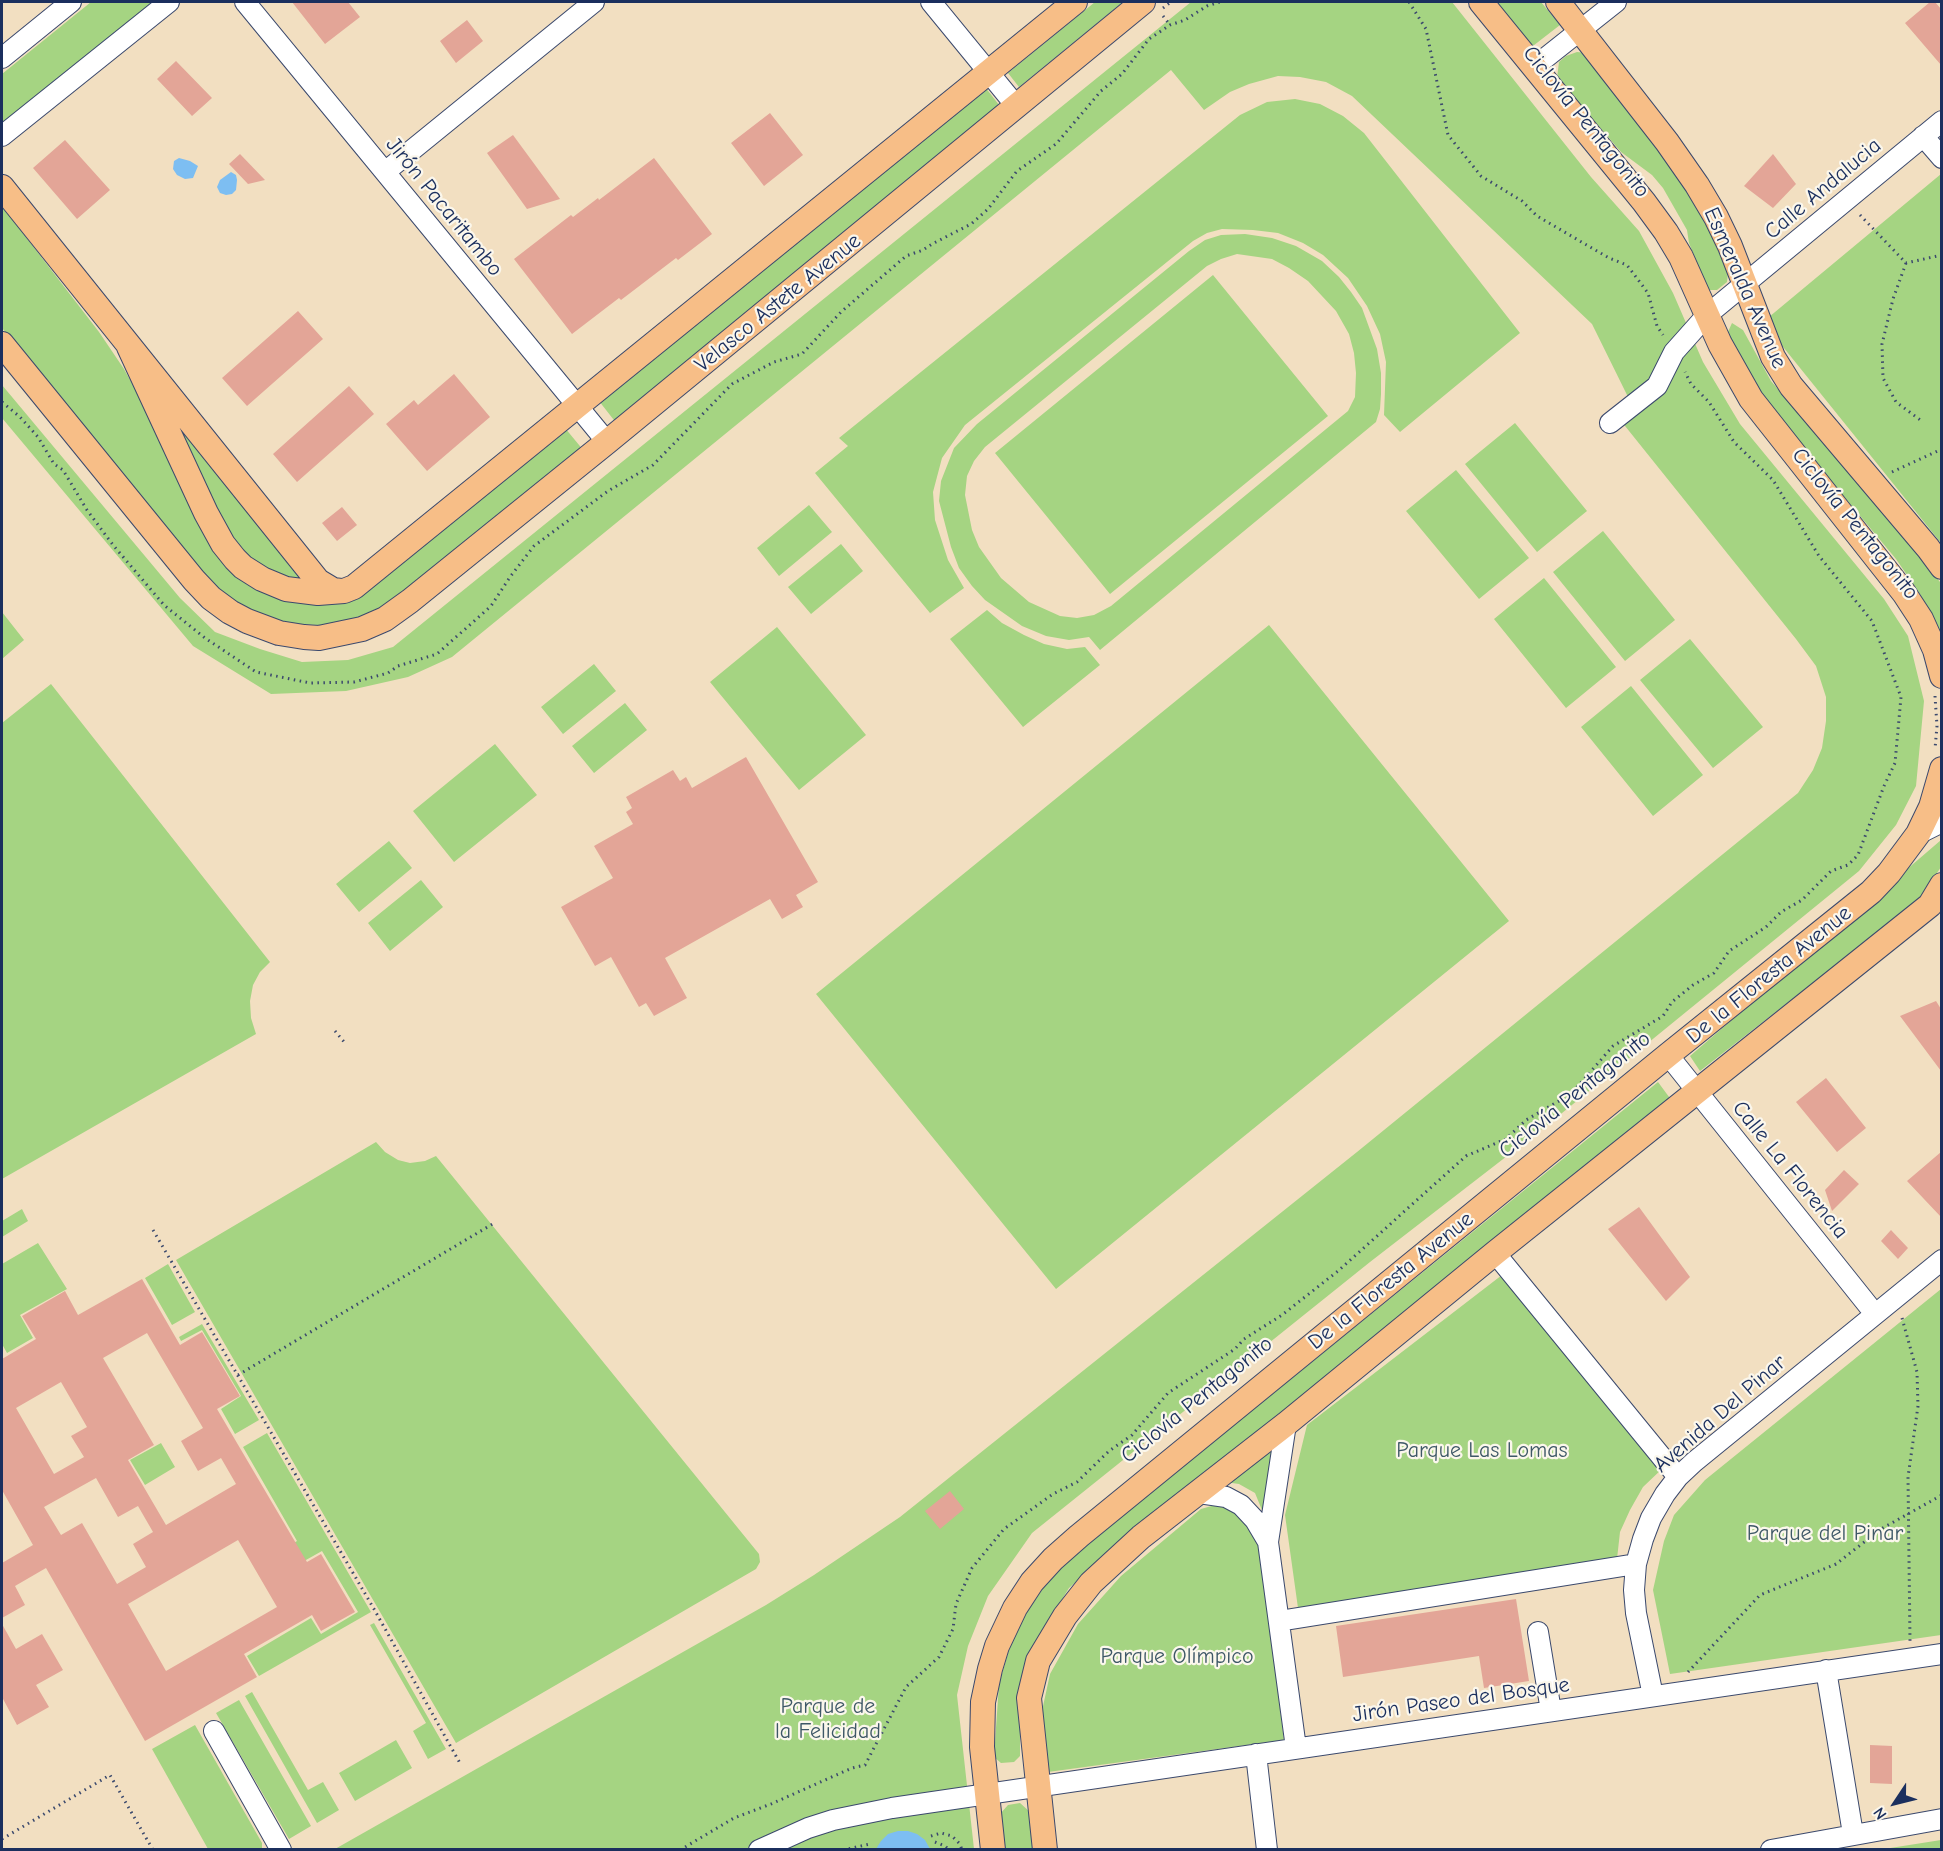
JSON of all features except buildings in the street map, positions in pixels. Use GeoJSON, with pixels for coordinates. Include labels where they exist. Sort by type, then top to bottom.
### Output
{"type":"FeatureCollection","features":[{"type":"Feature","properties":{"kind":"main road"},"geometry":{"type":"LineString","coordinates":[[129,347],[206,513],[223,544],[235,559],[261,579],[286,588],[318,593],[344,591],[362,581],[1075,2]]}},
{"type":"Feature","properties":{"kind":"main road","name":"Velasco Astete Avenue"},"geometry":{"type":"LineString","coordinates":[[2,344],[211,598],[230,612],[266,630],[292,636],[319,638],[373,625],[410,601],[607,442],[1143,2]]}},
{"type":"Feature","properties":{"kind":"main road","name":"Esmeralda Avenue"},"geometry":{"type":"LineString","coordinates":[[1481,2],[1665,231],[1681,257],[1720,344],[1751,399],[1905,593],[1935,650],[1938,685]]}},
{"type":"Feature","properties":{"kind":"main road","name":"Esmeralda Avenue"},"geometry":{"type":"LineString","coordinates":[[1558,2],[1667,142],[1716,217],[1746,284],[1759,326],[1773,357],[1791,386],[1941,564]]}},
{"type":"Feature","properties":{"kind":"main road"},"geometry":{"type":"LineString","coordinates":[[2,187],[318,581],[333,590],[344,591]]}},
{"type":"Feature","properties":{"kind":"main road"},"geometry":{"type":"LineString","coordinates":[[1918,834],[1931,807],[1938,763]]}},
{"type":"Feature","properties":{"kind":"main road","name":"De la Floresta Avenue"},"geometry":{"type":"LineString","coordinates":[[993,1850],[982,1725],[983,1702],[997,1646],[1016,1608],[1039,1574],[1079,1536],[1871,892],[1889,873],[1918,834]]}},
{"type":"Feature","properties":{"kind":"main road","name":"De la Floresta Avenue"},"geometry":{"type":"LineString","coordinates":[[1045,1850],[1029,1698],[1038,1661],[1065,1616],[1091,1583],[1141,1537],[1286,1424],[1938,895]]}},
{"type":"Feature","properties":{"kind":"street"},"geometry":{"type":"LineString","coordinates":[[2,58],[71,2]]}},
{"type":"Feature","properties":{"kind":"street"},"geometry":{"type":"LineString","coordinates":[[2,136],[169,2]]}},
{"type":"Feature","properties":{"kind":"street","name":"Jirón Pacaritambo"},"geometry":{"type":"LineString","coordinates":[[245,2],[607,442]]}},
{"type":"Feature","properties":{"kind":"street"},"geometry":{"type":"LineString","coordinates":[[385,172],[594,2]]}},
{"type":"Feature","properties":{"kind":"street"},"geometry":{"type":"LineString","coordinates":[[931,2],[1017,107]]}},
{"type":"Feature","properties":{"kind":"street"},"geometry":{"type":"LineString","coordinates":[[1534,67],[1616,2]]}},
{"type":"Feature","properties":{"kind":"street","name":"Calle Andalucia"},"geometry":{"type":"LineString","coordinates":[[1610,423],[1657,386],[1674,352],[1707,315],[1941,121]]}},
{"type":"Feature","properties":{"kind":"street"},"geometry":{"type":"LineString","coordinates":[[1923,136],[1941,158]]}},
{"type":"Feature","properties":{"kind":"street"},"geometry":{"type":"LineString","coordinates":[[1918,834],[1941,822]]}},
{"type":"Feature","properties":{"kind":"street","name":"Calle La Florencia"},"geometry":{"type":"LineString","coordinates":[[1668,1055],[1875,1314]]}},
{"type":"Feature","properties":{"kind":"street"},"geometry":{"type":"LineString","coordinates":[[1495,1253],[1678,1477]]}},
{"type":"Feature","properties":{"kind":"street","name":"Avenida Del Pinar"},"geometry":{"type":"LineString","coordinates":[[1660,1695],[1636,1613],[1634,1590],[1636,1564],[1643,1539],[1651,1518],[1665,1494],[1678,1477],[1941,1260]]}},
{"type":"Feature","properties":{"kind":"street"},"geometry":{"type":"LineString","coordinates":[[1286,1424],[1268,1542],[1296,1748]]}},
{"type":"Feature","properties":{"kind":"street"},"geometry":{"type":"LineString","coordinates":[[1199,1493],[1226,1497],[1241,1505],[1255,1520],[1268,1542]]}},
{"type":"Feature","properties":{"kind":"street"},"geometry":{"type":"LineString","coordinates":[[1279,1621],[1636,1564]]}},
{"type":"Feature","properties":{"kind":"street"},"geometry":{"type":"LineString","coordinates":[[1538,1632],[1551,1711]]}},
{"type":"Feature","properties":{"kind":"street","name":"Jirón Paseo del Bosque"},"geometry":{"type":"LineString","coordinates":[[759,1850],[808,1828],[833,1820],[892,1808],[1941,1654]]}},
{"type":"Feature","properties":{"kind":"street"},"geometry":{"type":"LineString","coordinates":[[1826,1670],[1853,1834]]}},
{"type":"Feature","properties":{"kind":"street"},"geometry":{"type":"LineString","coordinates":[[214,1731],[281,1850]]}},
{"type":"Feature","properties":{"kind":"street"},"geometry":{"type":"LineString","coordinates":[[1256,1754],[1267,1850]]}},
{"type":"Feature","properties":{"kind":"street"},"geometry":{"type":"LineString","coordinates":[[1771,1850],[1941,1820]]}},
{"type":"Feature","properties":{"kind":"path"},"geometry":{"type":"LineString","coordinates":[[680,1850],[734,1818],[852,1768],[865,1765],[906,1687],[939,1657],[953,1629],[956,1604],[972,1568],[1004,1529],[1053,1494],[1077,1482],[1109,1451],[1132,1435],[1168,1393],[1235,1349],[1244,1339],[1282,1316],[1338,1271],[1466,1156],[1506,1139],[1526,1120],[1571,1094],[1613,1046],[1663,1016],[1672,1002],[1693,985],[1714,973],[1729,951],[1766,927],[1781,912],[1802,900],[1831,871],[1848,865],[1858,855],[1895,763],[1901,697],[1872,621],[1819,556],[1773,480],[1734,442],[1709,402],[1691,384],[1657,326],[1648,293],[1627,266],[1537,216],[1522,201],[1481,176],[1448,135],[1426,29],[1409,2]]}},
{"type":"Feature","properties":{"kind":"path"},"geometry":{"type":"LineString","coordinates":[[1163,16],[1170,25]]}},
{"type":"Feature","properties":{"kind":"path"},"geometry":{"type":"LineString","coordinates":[[1847,201],[1906,263]]}},
{"type":"Feature","properties":{"kind":"path"},"geometry":{"type":"LineString","coordinates":[[1906,263],[1941,255]]}},
{"type":"Feature","properties":{"kind":"path"},"geometry":{"type":"LineString","coordinates":[[1906,263],[1893,299],[1882,344],[1883,378],[1896,402],[1923,422]]}},
{"type":"Feature","properties":{"kind":"path"},"geometry":{"type":"LineString","coordinates":[[1871,481],[1941,450]]}},
{"type":"Feature","properties":{"kind":"path"},"geometry":{"type":"LineString","coordinates":[[1938,685],[1938,763]]}},
{"type":"Feature","properties":{"kind":"path"},"geometry":{"type":"LineString","coordinates":[[335,1031],[345,1043]]}},
{"type":"Feature","properties":{"kind":"path"},"geometry":{"type":"LineString","coordinates":[[238,1376],[496,1222]]}},
{"type":"Feature","properties":{"kind":"path"},"geometry":{"type":"LineString","coordinates":[[153,1230],[374,1609],[461,1766]]}},
{"type":"Feature","properties":{"kind":"path"},"geometry":{"type":"LineString","coordinates":[[1896,1297],[1917,1372],[1918,1406],[1908,1477],[1910,1658]]}},
{"type":"Feature","properties":{"kind":"path"},"geometry":{"type":"LineString","coordinates":[[1660,1695],[1760,1595],[1836,1564],[1881,1529],[1941,1495]]}},
{"type":"Feature","properties":{"kind":"path"},"geometry":{"type":"LineString","coordinates":[[2,1839],[110,1775],[153,1850]]}},
{"type":"Feature","properties":{"kind":"path"},"geometry":{"type":"LineString","coordinates":[[931,1836],[941,1833],[952,1836],[960,1844],[962,1850]]}},
{"type":"Feature","properties":{"kind":"path"},"geometry":{"type":"LineString","coordinates":[[934,1842],[945,1845],[949,1850]]}},
{"type":"Feature","properties":{"kind":"path"},"geometry":{"type":"LineString","coordinates":[[843,1850],[870,1844]]}},
{"type":"Feature","properties":{"kind":"green space"},"geometry":{"type":"Polygon","coordinates":[[[91,2],[157,2],[2,126],[2,74],[91,2]]]}},
{"type":"Feature","properties":{"kind":"green space"},"geometry":{"type":"Polygon","coordinates":[[[1095,2],[1123,2],[1019,87],[1008,73],[1095,2]]]}},
{"type":"Feature","properties":{"kind":"green space","name":"Parque de la Felicidad"},"geometry":{"type":"Polygon","coordinates":[[[1191,2],[1452,2],[1591,177],[1639,231],[1673,293],[1703,362],[1740,424],[1884,599],[1908,636],[1924,701],[1916,786],[1896,825],[1859,871],[1551,1122],[1370,1262],[1032,1533],[988,1596],[968,1646],[957,1695],[974,1849],[335,1849],[766,1605],[900,1517],[1357,1152],[1798,793],[1813,770],[1822,748],[1826,721],[1826,697],[1816,666],[1796,639],[1613,411],[1629,399],[1592,324],[1352,96],[1326,82],[1300,77],[1278,76],[1249,84],[1230,92],[1204,110],[1171,70],[452,657],[408,677],[346,691],[271,694],[193,646],[2,418],[2,385],[180,598],[215,632],[302,662],[348,660],[393,647],[1191,2]]]}},
{"type":"Feature","properties":{"kind":"green space"},"geometry":{"type":"Polygon","coordinates":[[[1491,2],[1541,2],[1560,25],[1529,49],[1491,2]]]}},
{"type":"Feature","properties":{"kind":"green space"},"geometry":{"type":"Polygon","coordinates":[[[1577,52],[1587,53],[1696,200],[1728,273],[1727,282],[1717,290],[1708,290],[1689,243],[1687,230],[1663,188],[1652,175],[1621,152],[1557,78],[1559,62],[1566,56],[1577,52]]]}},
{"type":"Feature","properties":{"kind":"green space"},"geometry":{"type":"Polygon","coordinates":[[[985,87],[1003,110],[617,424],[599,401],[985,87]]]}},
{"type":"Feature","properties":{"kind":"green space"},"geometry":{"type":"Polygon","coordinates":[[[1295,99],[1320,104],[1343,116],[1364,133],[1520,333],[1400,432],[1384,415],[1386,362],[1380,334],[1367,306],[1348,278],[1323,255],[1303,243],[1278,233],[1222,229],[1207,233],[1193,241],[965,425],[942,458],[933,492],[935,520],[948,560],[964,588],[930,613],[815,473],[848,446],[839,438],[1240,115],[1267,102],[1295,99]]]}},
{"type":"Feature","properties":{"kind":"green space"},"geometry":{"type":"Polygon","coordinates":[[[1941,174],[1941,543],[1763,322],[1941,174]]]}},
{"type":"Feature","properties":{"kind":"green space"},"geometry":{"type":"Polygon","coordinates":[[[2,206],[99,332],[124,369],[147,411],[205,534],[315,602],[565,428],[584,451],[383,608],[361,618],[331,625],[292,624],[268,618],[243,607],[219,592],[2,328],[2,206]]]}},
{"type":"Feature","properties":{"kind":"green space"},"geometry":{"type":"Polygon","coordinates":[[[1245,234],[1272,238],[1296,246],[1322,261],[1339,277],[1362,308],[1377,349],[1381,373],[1381,394],[1376,422],[1100,650],[1089,637],[1069,640],[1046,636],[1022,626],[985,600],[959,568],[939,501],[941,481],[954,448],[977,424],[1189,251],[1205,240],[1221,235],[1245,234]],[[1237,254],[1207,266],[985,447],[974,461],[967,476],[965,495],[972,530],[979,547],[1001,578],[1029,602],[1060,616],[1077,618],[1094,615],[1111,606],[1348,411],[1355,397],[1356,373],[1349,334],[1336,311],[1308,281],[1272,259],[1237,254]]]}},
{"type":"Feature","properties":{"kind":"green space"},"geometry":{"type":"Polygon","coordinates":[[[1213,275],[1328,416],[1110,594],[995,453],[1213,275]]]}},
{"type":"Feature","properties":{"kind":"green space"},"geometry":{"type":"Polygon","coordinates":[[[1732,323],[1743,330],[1771,381],[1915,549],[1940,582],[1942,586],[1941,636],[1920,594],[1896,559],[1765,402],[1727,334],[1732,323]]]}},
{"type":"Feature","properties":{"kind":"green space"},"geometry":{"type":"Polygon","coordinates":[[[1515,423],[1587,511],[1537,552],[1465,464],[1515,423]]]}},
{"type":"Feature","properties":{"kind":"green space"},"geometry":{"type":"Polygon","coordinates":[[[177,424],[309,583],[264,570],[230,540],[177,424]]]}},
{"type":"Feature","properties":{"kind":"green space"},"geometry":{"type":"Polygon","coordinates":[[[1456,470],[1529,558],[1479,599],[1406,511],[1456,470]]]}},
{"type":"Feature","properties":{"kind":"green space"},"geometry":{"type":"Polygon","coordinates":[[[809,505],[832,532],[779,576],[757,548],[809,505]]]}},
{"type":"Feature","properties":{"kind":"green space"},"geometry":{"type":"Polygon","coordinates":[[[1603,531],[1675,620],[1625,661],[1553,572],[1603,531]]]}},
{"type":"Feature","properties":{"kind":"green space"},"geometry":{"type":"Polygon","coordinates":[[[841,544],[863,571],[811,614],[788,587],[841,544]]]}},
{"type":"Feature","properties":{"kind":"green space"},"geometry":{"type":"Polygon","coordinates":[[[1544,578],[1616,667],[1566,708],[1494,619],[1544,578]]]}},
{"type":"Feature","properties":{"kind":"green space"},"geometry":{"type":"Polygon","coordinates":[[[987,610],[1002,623],[1044,644],[1067,649],[1085,647],[1100,665],[1023,727],[950,639],[987,610]]]}},
{"type":"Feature","properties":{"kind":"green space"},"geometry":{"type":"Polygon","coordinates":[[[2,612],[24,640],[2,659],[2,612]]]}},
{"type":"Feature","properties":{"kind":"green space"},"geometry":{"type":"Polygon","coordinates":[[[1269,625],[1509,921],[1056,1289],[816,994],[1269,625]]]}},
{"type":"Feature","properties":{"kind":"green space"},"geometry":{"type":"Polygon","coordinates":[[[777,627],[866,735],[799,790],[710,682],[777,627]]]}},
{"type":"Feature","properties":{"kind":"green space"},"geometry":{"type":"Polygon","coordinates":[[[1690,639],[1763,727],[1713,768],[1640,680],[1690,639]]]}},
{"type":"Feature","properties":{"kind":"green space"},"geometry":{"type":"Polygon","coordinates":[[[594,664],[616,691],[563,734],[541,707],[594,664]]]}},
{"type":"Feature","properties":{"kind":"green space"},"geometry":{"type":"Polygon","coordinates":[[[51,684],[270,962],[260,972],[253,985],[250,1001],[251,1018],[256,1034],[2,1179],[2,723],[51,684]]]}},
{"type":"Feature","properties":{"kind":"green space"},"geometry":{"type":"Polygon","coordinates":[[[1631,686],[1703,775],[1653,816],[1581,727],[1631,686]]]}},
{"type":"Feature","properties":{"kind":"green space"},"geometry":{"type":"Polygon","coordinates":[[[625,703],[647,730],[594,773],[572,746],[625,703]]]}},
{"type":"Feature","properties":{"kind":"green space"},"geometry":{"type":"Polygon","coordinates":[[[495,744],[537,795],[454,862],[413,811],[495,744]]]}},
{"type":"Feature","properties":{"kind":"green space"},"geometry":{"type":"Polygon","coordinates":[[[1941,840],[1941,867],[1919,900],[1700,1071],[1690,1056],[1941,840]]]}},
{"type":"Feature","properties":{"kind":"green space"},"geometry":{"type":"Polygon","coordinates":[[[389,841],[412,868],[359,912],[336,884],[389,841]]]}},
{"type":"Feature","properties":{"kind":"green space"},"geometry":{"type":"Polygon","coordinates":[[[421,880],[443,907],[390,951],[368,923],[421,880]]]}},
{"type":"Feature","properties":{"kind":"green space"},"geometry":{"type":"Polygon","coordinates":[[[1658,1082],[1672,1101],[1125,1538],[1069,1588],[1036,1641],[1020,1706],[1020,1756],[1014,1762],[1001,1763],[994,1757],[999,1684],[1015,1630],[1056,1569],[1658,1082]]]}},
{"type":"Feature","properties":{"kind":"green space"},"geometry":{"type":"Polygon","coordinates":[[[376,1142],[385,1152],[398,1160],[410,1163],[425,1161],[436,1156],[759,1554],[760,1562],[756,1569],[456,1743],[176,1260],[376,1142]]]}},
{"type":"Feature","properties":{"kind":"green space"},"geometry":{"type":"Polygon","coordinates":[[[22,1209],[28,1221],[2,1237],[2,1221],[22,1209]]]}},
{"type":"Feature","properties":{"kind":"green space"},"geometry":{"type":"Polygon","coordinates":[[[38,1243],[67,1289],[20,1315],[33,1338],[7,1353],[2,1344],[2,1264],[38,1243]]]}},
{"type":"Feature","properties":{"kind":"green space"},"geometry":{"type":"Polygon","coordinates":[[[168,1264],[195,1312],[172,1325],[145,1278],[168,1264]]]}},
{"type":"Feature","properties":{"kind":"green space","name":"Parque Las Lomas"},"geometry":{"type":"Polygon","coordinates":[[[1502,1275],[1663,1468],[1643,1487],[1630,1510],[1620,1532],[1617,1559],[1298,1608],[1285,1515],[1307,1425],[1502,1275]]]}},
{"type":"Feature","properties":{"kind":"green space","name":"Parque del Pinar"},"geometry":{"type":"Polygon","coordinates":[[[1941,1289],[1941,1635],[1670,1674],[1653,1590],[1664,1541],[1674,1515],[1705,1480],[1941,1289]]]}},
{"type":"Feature","properties":{"kind":"green space"},"geometry":{"type":"Polygon","coordinates":[[[202,1324],[259,1420],[235,1434],[221,1409],[241,1396],[202,1330],[181,1341],[179,1337],[202,1324]]]}},
{"type":"Feature","properties":{"kind":"green space"},"geometry":{"type":"Polygon","coordinates":[[[267,1433],[371,1612],[259,1676],[247,1656],[311,1618],[321,1634],[358,1612],[322,1551],[297,1565],[287,1547],[297,1541],[243,1447],[267,1433]]]}},
{"type":"Feature","properties":{"kind":"green space"},"geometry":{"type":"Polygon","coordinates":[[[161,1443],[175,1467],[145,1485],[130,1460],[161,1443]]]}},
{"type":"Feature","properties":{"kind":"green space"},"geometry":{"type":"Polygon","coordinates":[[[1275,1444],[1266,1520],[1255,1493],[1239,1484],[1225,1482],[1275,1444]]]}},
{"type":"Feature","properties":{"kind":"green space","name":"Parque Olímpico"},"geometry":{"type":"Polygon","coordinates":[[[1215,1505],[1227,1507],[1248,1522],[1259,1540],[1284,1740],[1048,1772],[1040,1720],[1050,1674],[1078,1624],[1121,1576],[1201,1509],[1215,1505]]]}},
{"type":"Feature","properties":{"kind":"green space"},"geometry":{"type":"Polygon","coordinates":[[[374,1623],[446,1749],[428,1759],[413,1731],[426,1723],[370,1625],[374,1623]]]}},
{"type":"Feature","properties":{"kind":"green space"},"geometry":{"type":"Polygon","coordinates":[[[252,1692],[308,1790],[323,1782],[339,1810],[317,1823],[245,1696],[252,1692]]]}},
{"type":"Feature","properties":{"kind":"green space"},"geometry":{"type":"Polygon","coordinates":[[[239,1700],[311,1826],[289,1839],[216,1713],[239,1700]]]}},
{"type":"Feature","properties":{"kind":"green space"},"geometry":{"type":"Polygon","coordinates":[[[195,1725],[262,1843],[262,1849],[208,1849],[152,1749],[195,1725]]]}},
{"type":"Feature","properties":{"kind":"green space"},"geometry":{"type":"Polygon","coordinates":[[[396,1740],[412,1768],[355,1801],[339,1773],[396,1740]]]}},
{"type":"Feature","properties":{"kind":"green space"},"geometry":{"type":"Polygon","coordinates":[[[1020,1803],[1030,1812],[1033,1849],[1004,1849],[1000,1814],[1008,1805],[1020,1803]]]}},
{"type":"Feature","properties":{"kind":"green space"},"geometry":{"type":"Polygon","coordinates":[[[1941,1840],[1941,1849],[1884,1849],[1941,1840]]]}},
{"type":"Feature","properties":{"kind":"water"},"geometry":{"type":"Polygon","coordinates":[[[179,158],[198,166],[193,178],[185,179],[177,175],[173,169],[174,161],[179,158]]]}},
{"type":"Feature","properties":{"kind":"water"},"geometry":{"type":"Polygon","coordinates":[[[231,172],[236,175],[236,190],[232,194],[220,193],[217,187],[220,180],[231,172]]]}},
{"type":"Feature","properties":{"kind":"water"},"geometry":{"type":"Polygon","coordinates":[[[898,1831],[917,1834],[925,1840],[930,1849],[876,1849],[888,1834],[898,1831]]]}}]}
